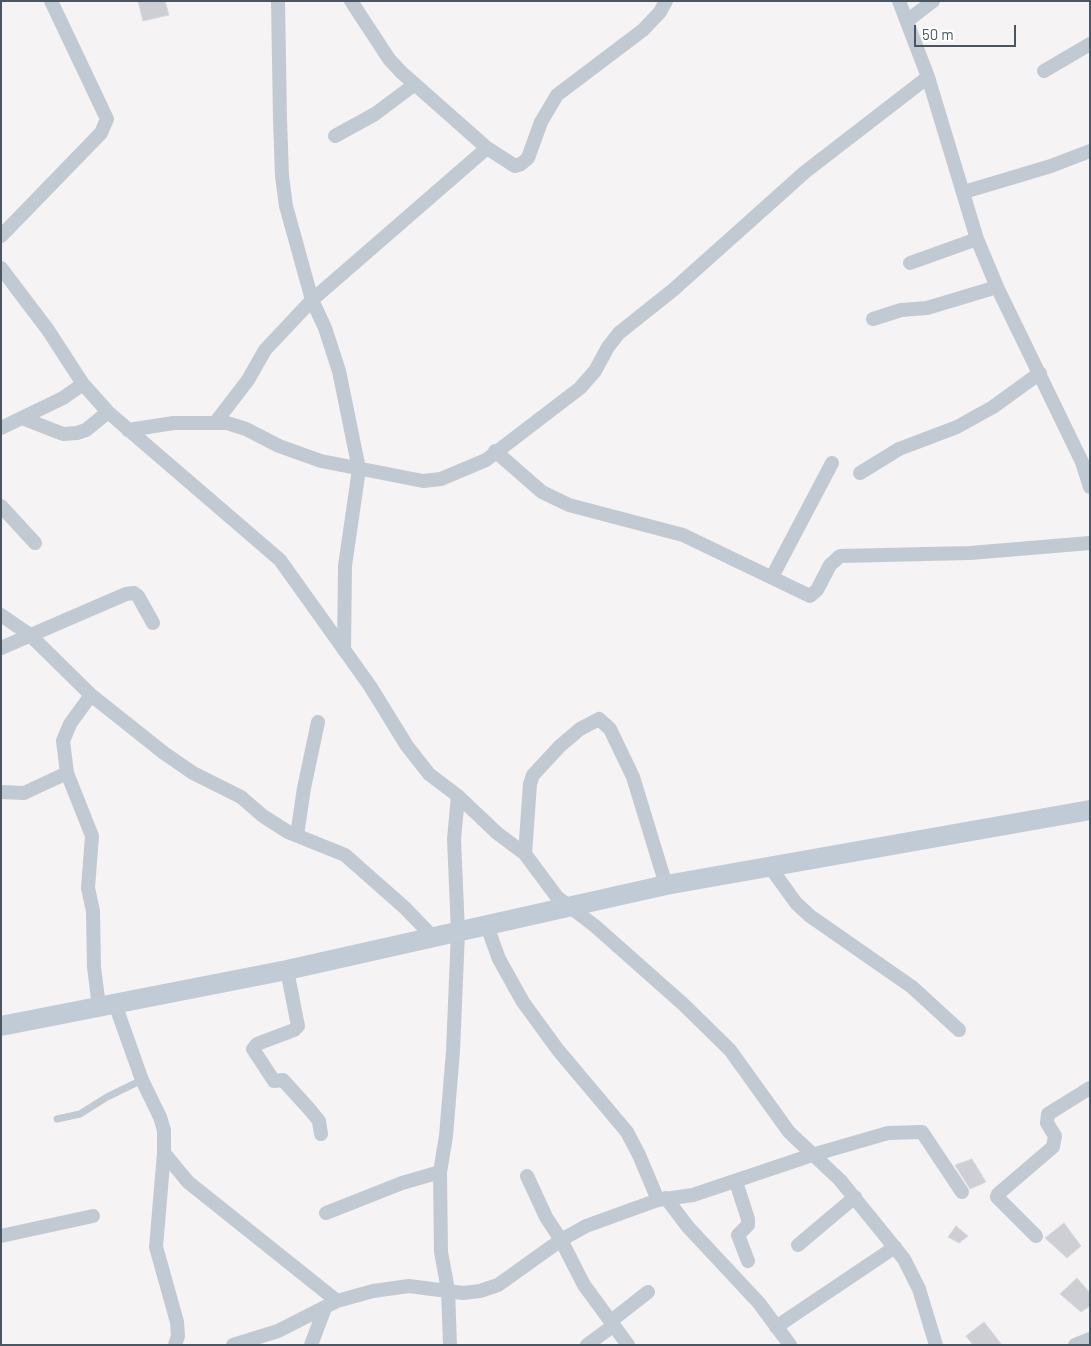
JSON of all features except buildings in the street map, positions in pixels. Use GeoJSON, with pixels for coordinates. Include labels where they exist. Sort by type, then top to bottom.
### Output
{"type":"FeatureCollection","features":[{"type":"Feature","properties":{"kind":"street"},"geometry":{"type":"LineString","coordinates":[[1,236],[101,133],[107,119],[51,1]]}},
{"type":"Feature","properties":{"kind":"street"},"geometry":{"type":"LineString","coordinates":[[278,1],[282,176],[286,206],[312,300],[325,328],[339,371],[359,469],[346,566],[344,650]]}},
{"type":"Feature","properties":{"kind":"street"},"geometry":{"type":"LineString","coordinates":[[351,1],[389,59],[487,148],[515,166],[528,158],[541,122],[557,95],[644,30],[660,12],[666,1]]}},
{"type":"Feature","properties":{"kind":"street"},"geometry":{"type":"LineString","coordinates":[[899,1],[928,77],[977,239],[997,287],[1082,462],[1090,487]]}},
{"type":"Feature","properties":{"kind":"street"},"geometry":{"type":"LineString","coordinates":[[907,21],[933,1]]}},
{"type":"Feature","properties":{"kind":"street"},"geometry":{"type":"LineString","coordinates":[[1044,71],[1090,44]]}},
{"type":"Feature","properties":{"kind":"street"},"geometry":{"type":"LineString","coordinates":[[128,430],[174,423],[227,423],[246,429],[280,446],[321,461],[423,481],[441,479],[486,460],[495,451],[580,388],[595,371],[608,347],[619,333],[673,290],[805,172],[928,77]]}},
{"type":"Feature","properties":{"kind":"street"},"geometry":{"type":"LineString","coordinates":[[335,136],[375,114],[415,84]]}},
{"type":"Feature","properties":{"kind":"street"},"geometry":{"type":"LineString","coordinates":[[215,423],[248,380],[265,350],[312,300],[487,148]]}},
{"type":"Feature","properties":{"kind":"street"},"geometry":{"type":"LineString","coordinates":[[964,192],[1051,166],[1090,151]]}},
{"type":"Feature","properties":{"kind":"street"},"geometry":{"type":"LineString","coordinates":[[910,263],[977,239]]}},
{"type":"Feature","properties":{"kind":"street"},"geometry":{"type":"LineString","coordinates":[[1,268],[48,330],[83,384],[108,412],[280,560],[344,650],[418,761],[429,774],[458,796],[497,833],[525,854],[550,890],[683,1004],[730,1050],[790,1132],[840,1180],[895,1247],[919,1289],[936,1345]]}},
{"type":"Feature","properties":{"kind":"street"},"geometry":{"type":"LineString","coordinates":[[873,319],[901,310],[927,308],[997,287]]}},
{"type":"Feature","properties":{"kind":"street"},"geometry":{"type":"LineString","coordinates":[[860,473],[899,449],[958,427],[993,406],[1040,373]]}},
{"type":"Feature","properties":{"kind":"street"},"geometry":{"type":"LineString","coordinates":[[1,428],[63,398],[83,384]]}},
{"type":"Feature","properties":{"kind":"street"},"geometry":{"type":"LineString","coordinates":[[22,418],[63,434],[86,430],[108,412]]}},
{"type":"Feature","properties":{"kind":"street"},"geometry":{"type":"LineString","coordinates":[[495,451],[542,492],[562,501],[683,535],[810,596],[817,590],[830,565],[840,556],[970,553],[1090,543]]}},
{"type":"Feature","properties":{"kind":"street"},"geometry":{"type":"LineString","coordinates":[[772,577],[832,463]]}},
{"type":"Feature","properties":{"kind":"street"},"geometry":{"type":"LineString","coordinates":[[1,506],[35,542]]}},
{"type":"Feature","properties":{"kind":"street"},"geometry":{"type":"LineString","coordinates":[[1,648],[126,594],[134,593],[138,596],[152,623]]}},
{"type":"Feature","properties":{"kind":"street"},"geometry":{"type":"LineString","coordinates":[[1,615],[30,635],[92,694],[164,753],[193,773],[241,797],[276,826],[345,855],[405,908],[433,938]]}},
{"type":"Feature","properties":{"kind":"street"},"geometry":{"type":"LineString","coordinates":[[92,694],[70,724],[63,741],[67,773],[92,836],[88,888],[93,911],[94,967],[107,1006],[160,1116],[164,1130],[164,1153],[156,1247],[177,1322],[178,1336],[175,1345]]}},
{"type":"Feature","properties":{"kind":"street"},"geometry":{"type":"LineString","coordinates":[[525,854],[530,784],[533,775],[539,767],[574,735],[598,719],[610,728],[633,778],[666,885]]}},
{"type":"Feature","properties":{"kind":"street"},"geometry":{"type":"LineString","coordinates":[[297,835],[304,788],[318,722]]}},
{"type":"Feature","properties":{"kind":"street"},"geometry":{"type":"LineString","coordinates":[[1,792],[24,794],[67,773]]}},
{"type":"Feature","properties":{"kind":"street"},"geometry":{"type":"LineString","coordinates":[[450,1345],[448,1290],[441,1252],[440,1172],[446,1136],[453,1050],[458,932],[454,839],[458,796]]}},
{"type":"Feature","properties":{"kind":"street"},"geometry":{"type":"LineString","coordinates":[[1,1026],[286,970],[666,885],[1090,810]]}},
{"type":"Feature","properties":{"kind":"street"},"geometry":{"type":"LineString","coordinates":[[770,867],[796,903],[810,916],[912,987],[959,1030]]}},
{"type":"Feature","properties":{"kind":"street"},"geometry":{"type":"LineString","coordinates":[[487,926],[499,959],[523,1002],[558,1050],[626,1132],[662,1199],[759,1303],[790,1345]]}},
{"type":"Feature","properties":{"kind":"street"},"geometry":{"type":"LineString","coordinates":[[286,970],[298,1026],[294,1030],[257,1044],[253,1049],[274,1081],[283,1080],[311,1111],[319,1121],[321,1134]]}},
{"type":"Feature","properties":{"kind":"street"},"geometry":{"type":"LineString","coordinates":[[1036,1236],[997,1197],[998,1194],[1053,1147],[1055,1136],[1047,1123],[1048,1114],[1090,1088]]}},
{"type":"Feature","properties":{"kind":"street"},"geometry":{"type":"LineString","coordinates":[[239,1344],[278,1331],[331,1305],[373,1291],[409,1286],[463,1293],[480,1291],[498,1285],[561,1240],[586,1226],[662,1199],[693,1195],[812,1155],[888,1133],[922,1132],[962,1192]]}},
{"type":"Feature","properties":{"kind":"street"},"geometry":{"type":"LineString","coordinates":[[164,1153],[188,1182],[331,1305]]}},
{"type":"Feature","properties":{"kind":"street"},"geometry":{"type":"LineString","coordinates":[[326,1213],[402,1183],[440,1172]]}},
{"type":"Feature","properties":{"kind":"street"},"geometry":{"type":"LineString","coordinates":[[527,1176],[546,1217],[561,1240],[584,1285],[628,1345]]}},
{"type":"Feature","properties":{"kind":"street"},"geometry":{"type":"LineString","coordinates":[[736,1182],[748,1219],[748,1225],[738,1235],[748,1260]]}},
{"type":"Feature","properties":{"kind":"street"},"geometry":{"type":"LineString","coordinates":[[798,1245],[855,1197]]}},
{"type":"Feature","properties":{"kind":"street"},"geometry":{"type":"LineString","coordinates":[[1,1236],[93,1216]]}},
{"type":"Feature","properties":{"kind":"street"},"geometry":{"type":"LineString","coordinates":[[776,1327],[895,1247]]}},
{"type":"Feature","properties":{"kind":"street"},"geometry":{"type":"LineString","coordinates":[[587,1345],[648,1292]]}},
{"type":"Feature","properties":{"kind":"street"},"geometry":{"type":"LineString","coordinates":[[310,1345],[331,1305]]}},
{"type":"Feature","properties":{"kind":"street"},"geometry":{"type":"LineString","coordinates":[[1075,1345],[1090,1339]]}},
{"type":"Feature","properties":{"kind":"lane"},"geometry":{"type":"LineString","coordinates":[[57,1119],[80,1114],[107,1097],[142,1080]]}}]}
